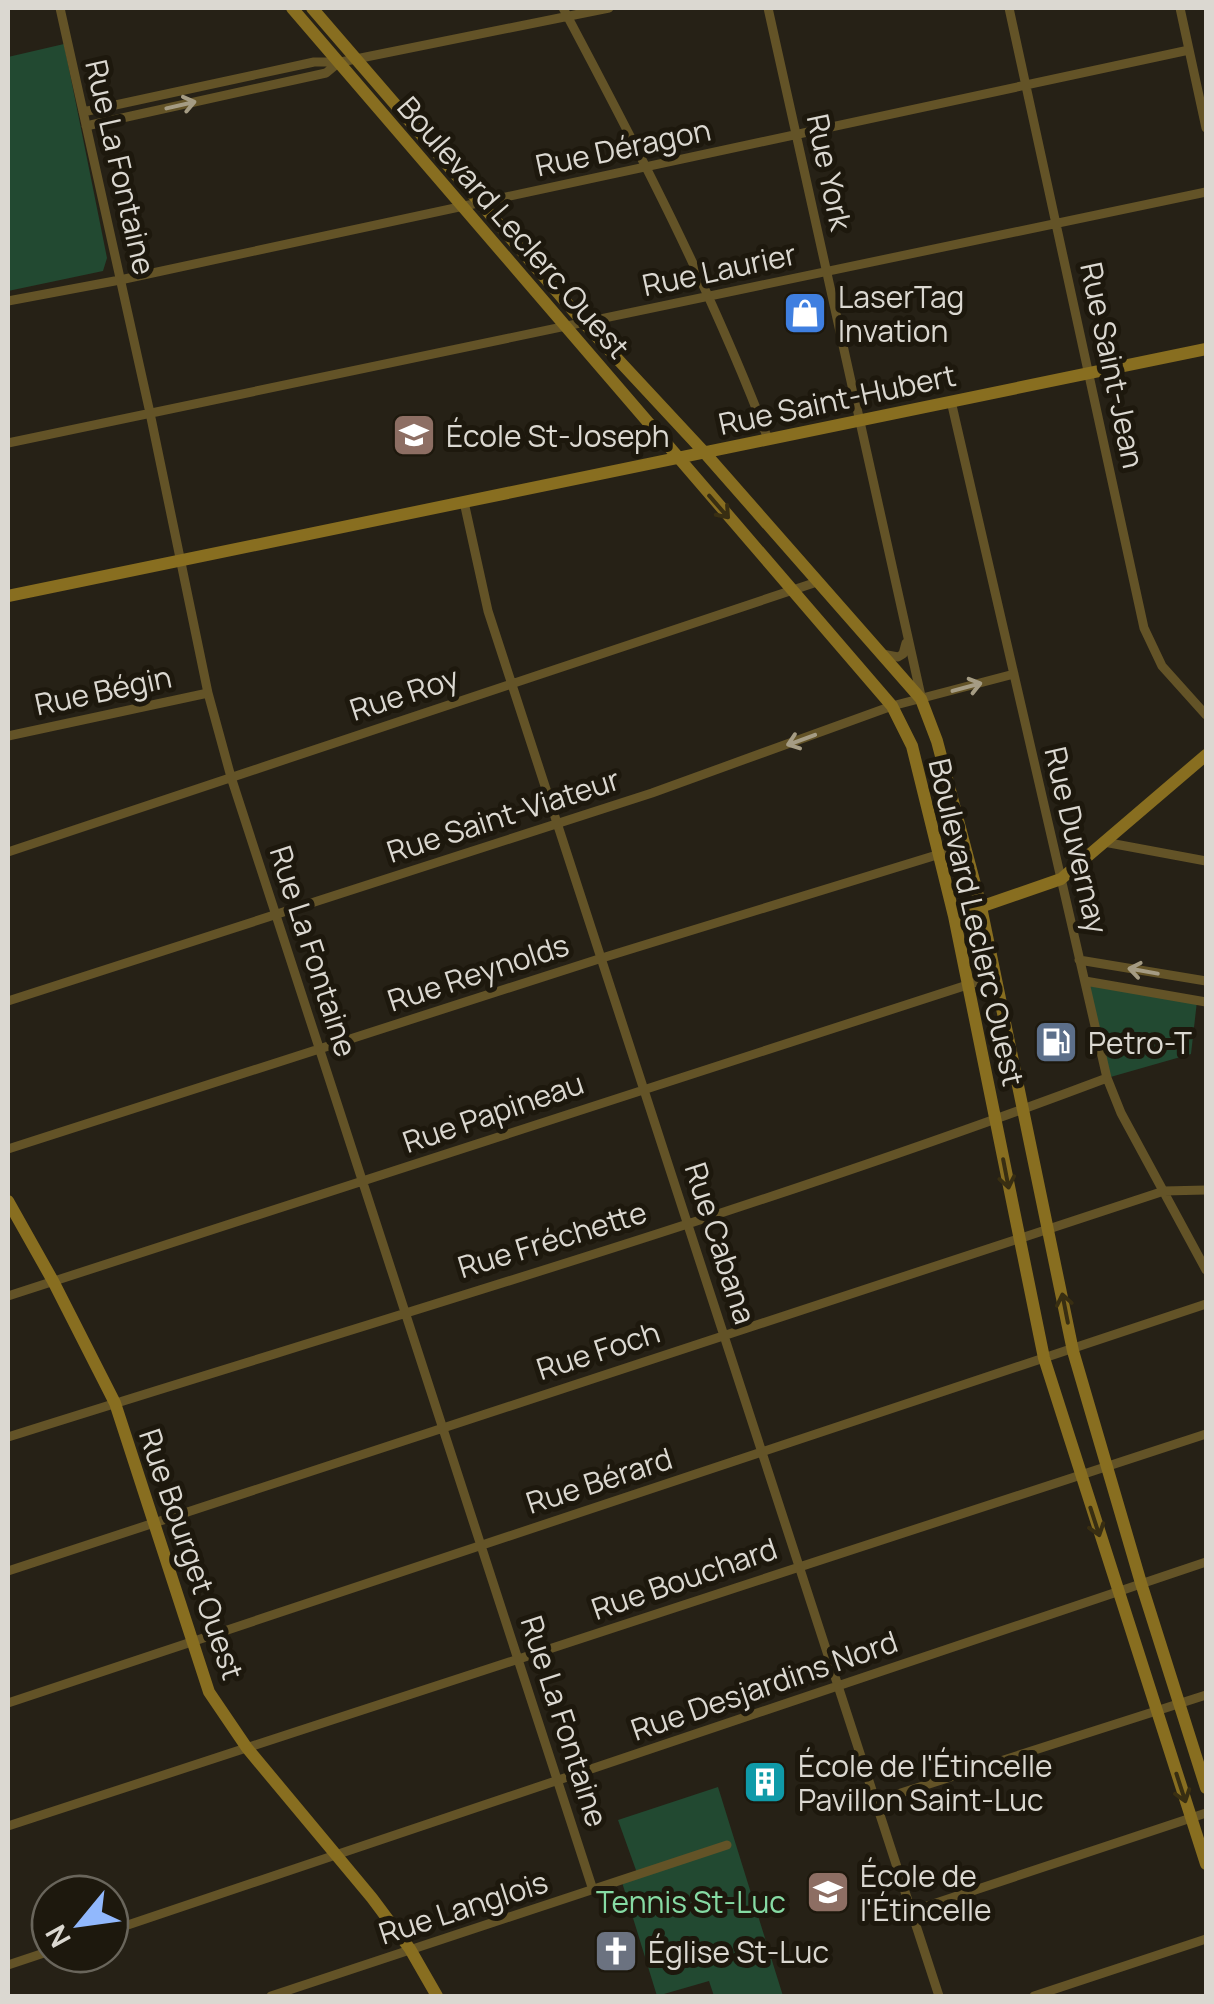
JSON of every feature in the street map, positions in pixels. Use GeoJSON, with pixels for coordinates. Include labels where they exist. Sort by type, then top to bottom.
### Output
{"type":"FeatureCollection","features":[{"type":"Feature","properties":{"kind":"street","name":"Rue La Fontaine"},"geometry":{"type":"LineString","coordinates":[[60,8],[208,693],[231,777],[593,1890]]}},
{"type":"Feature","properties":{"kind":"street","name":"Boulevard Leclerc Ouest"},"geometry":{"type":"LineString","coordinates":[[292,8],[892,706],[912,746],[954,916],[1044,1358],[1206,1864]]}},
{"type":"Feature","properties":{"kind":"street","name":"Boulevard Leclerc Ouest"},"geometry":{"type":"LineString","coordinates":[[312,8],[584,323],[704,452],[921,699],[937,741],[966,846],[1074,1351],[1206,1788]]}},
{"type":"Feature","properties":{"kind":"street"},"geometry":{"type":"LineString","coordinates":[[83,112],[314,62],[341,62],[565,12],[609,8]]}},
{"type":"Feature","properties":{"kind":"street","name":"Rue York"},"geometry":{"type":"LineString","coordinates":[[768,8],[921,699]]}},
{"type":"Feature","properties":{"kind":"street","name":"Rue Saint-Jean"},"geometry":{"type":"LineString","coordinates":[[1009,8],[1144,628],[1162,666],[1206,715]]}},
{"type":"Feature","properties":{"kind":"street"},"geometry":{"type":"LineString","coordinates":[[1180,8],[1206,128]]}},
{"type":"Feature","properties":{"kind":"street"},"geometry":{"type":"LineString","coordinates":[[565,12],[645,168],[746,382],[768,439]]}},
{"type":"Feature","properties":{"kind":"street","name":"Rue Déragon"},"geometry":{"type":"LineString","coordinates":[[8,302],[1189,50]]}},
{"type":"Feature","properties":{"kind":"street"},"geometry":{"type":"LineString","coordinates":[[86,126],[326,72],[341,62]]}},
{"type":"Feature","properties":{"kind":"street","name":"Rue Laurier"},"geometry":{"type":"LineString","coordinates":[[8,444],[1206,192]]}},
{"type":"Feature","properties":{"kind":"street","name":"Rue Saint-Hubert"},"geometry":{"type":"LineString","coordinates":[[8,596],[1206,349]]}},
{"type":"Feature","properties":{"kind":"street","name":"Rue Duvernay"},"geometry":{"type":"LineString","coordinates":[[950,402],[1107,1078],[1120,1113],[1206,1270]]}},
{"type":"Feature","properties":{"kind":"street","name":"Rue Cabana"},"geometry":{"type":"LineString","coordinates":[[464,502],[488,611],[939,1996]]}},
{"type":"Feature","properties":{"kind":"street","name":"Rue Roy"},"geometry":{"type":"LineString","coordinates":[[8,852],[817,582]]}},
{"type":"Feature","properties":{"kind":"street"},"geometry":{"type":"LineString","coordinates":[[882,654],[898,657],[903,654],[907,640]]}},
{"type":"Feature","properties":{"kind":"street","name":"Rue Saint-Viateur"},"geometry":{"type":"LineString","coordinates":[[8,1001],[558,824],[892,706],[1014,674]]}},
{"type":"Feature","properties":{"kind":"street","name":"Rue Bégin"},"geometry":{"type":"LineString","coordinates":[[8,736],[208,693]]}},
{"type":"Feature","properties":{"kind":"street"},"geometry":{"type":"LineString","coordinates":[[954,916],[1061,879],[1206,755]]}},
{"type":"Feature","properties":{"kind":"street"},"geometry":{"type":"LineString","coordinates":[[1104,842],[1206,861]]}},
{"type":"Feature","properties":{"kind":"street","name":"Rue Reynolds"},"geometry":{"type":"LineString","coordinates":[[8,1149],[966,846]]}},
{"type":"Feature","properties":{"kind":"street"},"geometry":{"type":"LineString","coordinates":[[1080,960],[1206,982]]}},
{"type":"Feature","properties":{"kind":"street","name":"Rue Papineau"},"geometry":{"type":"LineString","coordinates":[[8,1296],[994,976]]}},
{"type":"Feature","properties":{"kind":"street"},"geometry":{"type":"LineString","coordinates":[[1181,998],[1184,978]]}},
{"type":"Feature","properties":{"kind":"street"},"geometry":{"type":"LineString","coordinates":[[1084,981],[1206,1002]]}},
{"type":"Feature","properties":{"kind":"street","name":"Rue Fréchette"},"geometry":{"type":"LineString","coordinates":[[8,1437],[688,1223],[1107,1078]]}},
{"type":"Feature","properties":{"kind":"street","name":"Rue Foch"},"geometry":{"type":"LineString","coordinates":[[8,1571],[1164,1192],[1206,1190]]}},
{"type":"Feature","properties":{"kind":"street","name":"Rue Bourget Ouest"},"geometry":{"type":"LineString","coordinates":[[8,1201],[115,1403],[209,1692],[247,1748],[338,1855],[410,1950],[437,1996]]}},
{"type":"Feature","properties":{"kind":"street","name":"Rue Bérard"},"geometry":{"type":"LineString","coordinates":[[8,1703],[1206,1304]]}},
{"type":"Feature","properties":{"kind":"street","name":"Rue Bouchard"},"geometry":{"type":"LineString","coordinates":[[8,1826],[1206,1434]]}},
{"type":"Feature","properties":{"kind":"street","name":"Rue Desjardins Nord"},"geometry":{"type":"LineString","coordinates":[[130,1924],[1206,1562]]}},
{"type":"Feature","properties":{"kind":"street"},"geometry":{"type":"LineString","coordinates":[[876,1801],[1206,1695]]}},
{"type":"Feature","properties":{"kind":"street"},"geometry":{"type":"LineString","coordinates":[[912,1911],[1206,1813]]}},
{"type":"Feature","properties":{"kind":"street","name":"Rue Langlois"},"geometry":{"type":"LineString","coordinates":[[272,1996],[728,1846]]}},
{"type":"Feature","properties":{"kind":"street"},"geometry":{"type":"LineString","coordinates":[[1034,1996],[1206,1939]]}},
{"type":"Feature","properties":{"kind":"green space"},"geometry":{"type":"Polygon","coordinates":[[[64,44],[107,258],[103,271],[8,291],[8,57],[64,44]]]}},
{"type":"Feature","properties":{"kind":"green space"},"geometry":{"type":"Polygon","coordinates":[[[1085,981],[1197,1001],[1191,1054],[1107,1078],[1085,981]]]}},
{"type":"Feature","properties":{"kind":"green space","name":"Tennis St-Luc"},"geometry":{"type":"Polygon","coordinates":[[[718,1787],[783,1996],[714,1996],[709,1981],[657,1996],[621,1879],[637,1873],[618,1820],[718,1787]]]}},
{"type":"Feature","properties":{"kind":"place","name":"LaserTag Invation"},"geometry":{"type":"Point","coordinates":[805,313]}},
{"type":"Feature","properties":{"kind":"place","name":"École St-Joseph"},"geometry":{"type":"Point","coordinates":[414,435]}},
{"type":"Feature","properties":{"kind":"place","name":"Petro-T"},"geometry":{"type":"Point","coordinates":[1056,1042]}},
{"type":"Feature","properties":{"kind":"place","name":"École de l'Étincelle Pavillon Saint-Luc"},"geometry":{"type":"Point","coordinates":[765,1782]}},
{"type":"Feature","properties":{"kind":"place","name":"École de l'Étincelle"},"geometry":{"type":"Point","coordinates":[828,1892]}},
{"type":"Feature","properties":{"kind":"place","name":"Église St-Luc"},"geometry":{"type":"Point","coordinates":[616,1951]}}]}
